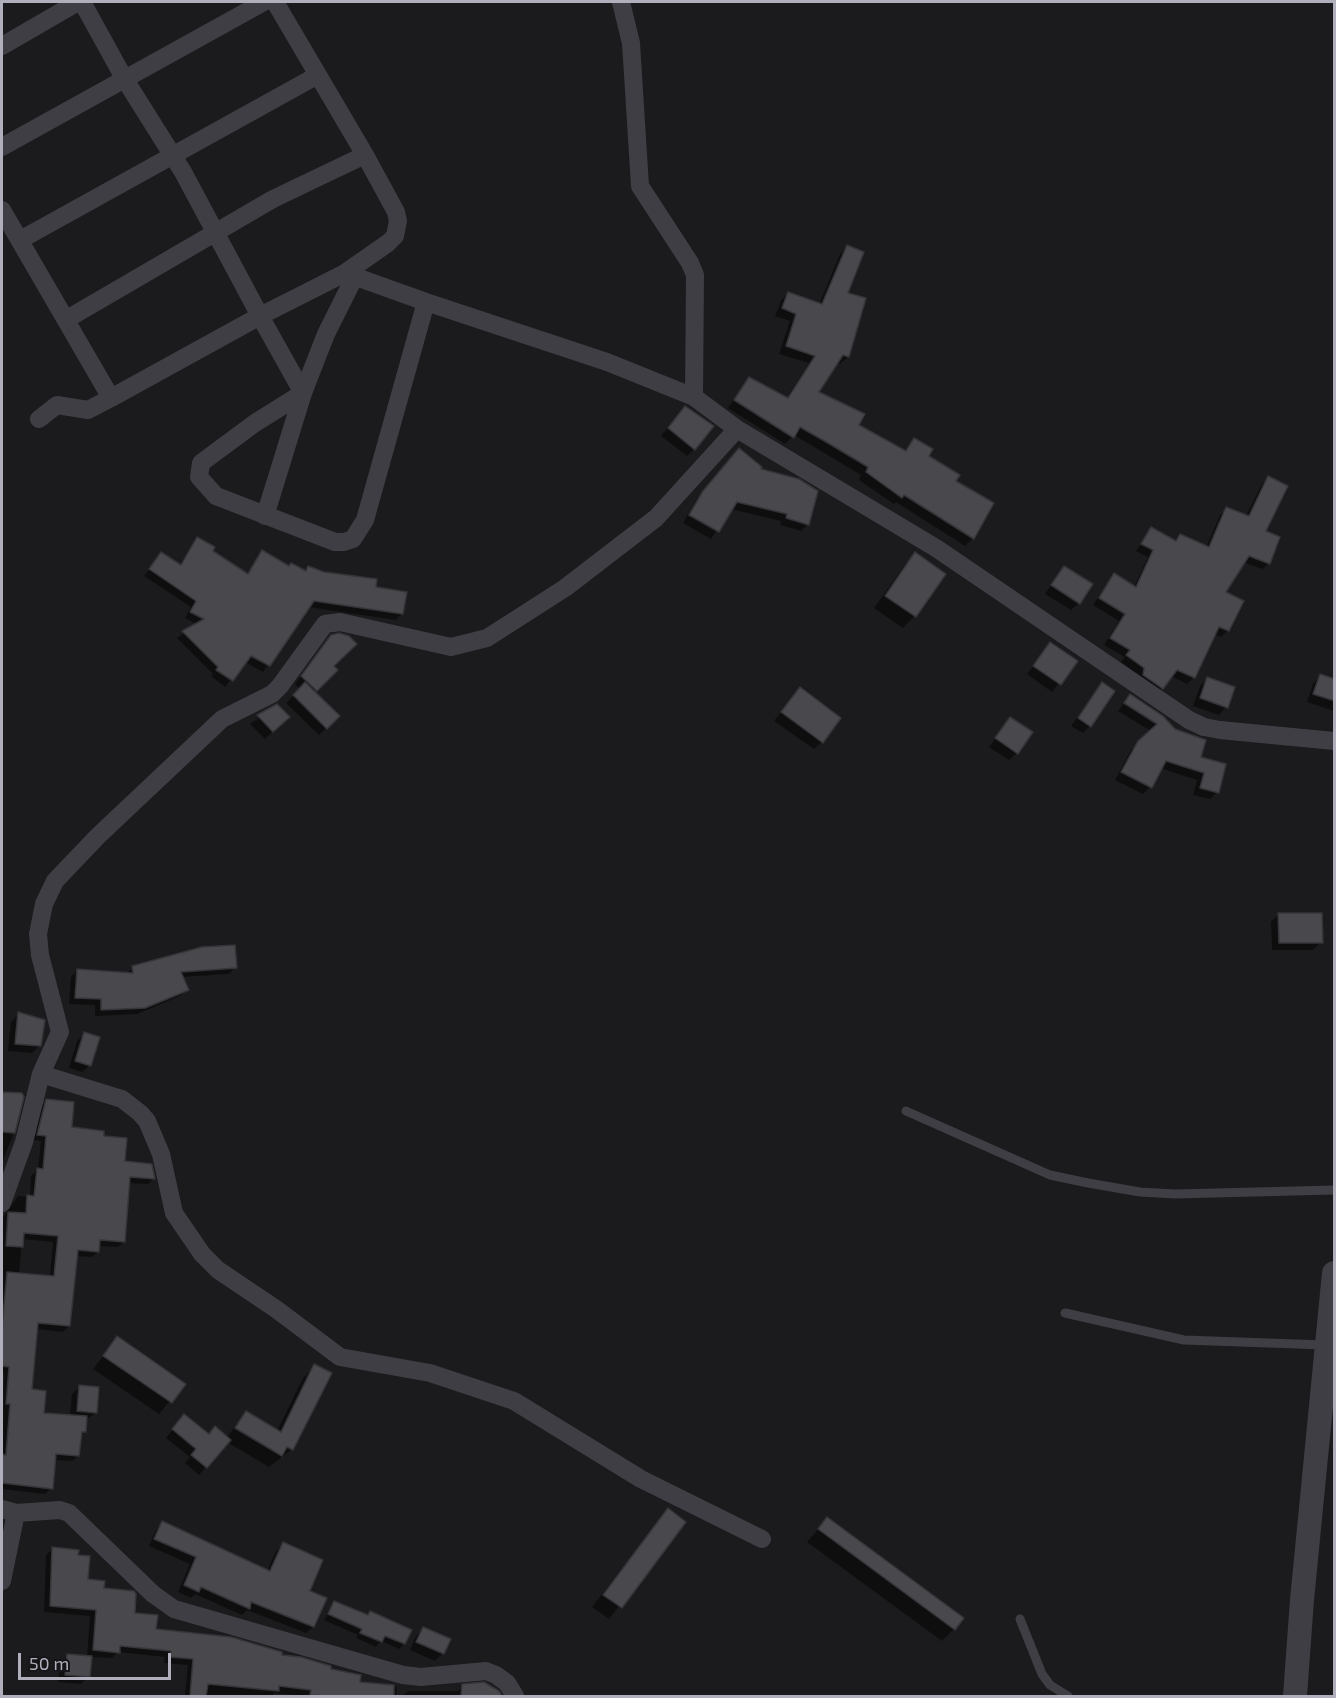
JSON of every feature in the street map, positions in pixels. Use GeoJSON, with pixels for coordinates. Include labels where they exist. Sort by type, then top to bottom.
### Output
{"type":"FeatureCollection","features":[{"type":"Feature","properties":{"kind":"street"},"geometry":{"type":"LineString","coordinates":[[2,46],[80,2],[171,156],[183,172],[303,393]]}},
{"type":"Feature","properties":{"kind":"street"},"geometry":{"type":"LineString","coordinates":[[2,147],[264,2]]}},
{"type":"Feature","properties":{"kind":"street"},"geometry":{"type":"LineString","coordinates":[[39,420],[57,405],[88,410],[260,316],[350,274],[388,243],[397,230],[396,212],[275,2]]}},
{"type":"Feature","properties":{"kind":"street"},"geometry":{"type":"LineString","coordinates":[[621,2],[631,44],[640,186],[690,262],[695,275],[694,397]]}},
{"type":"Feature","properties":{"kind":"street"},"geometry":{"type":"LineString","coordinates":[[20,240],[318,75]]}},
{"type":"Feature","properties":{"kind":"street"},"geometry":{"type":"LineString","coordinates":[[67,320],[273,199],[365,155]]}},
{"type":"Feature","properties":{"kind":"street"},"geometry":{"type":"LineString","coordinates":[[2,210],[111,398]]}},
{"type":"Feature","properties":{"kind":"street"},"geometry":{"type":"LineString","coordinates":[[350,274],[426,303],[607,362],[694,397],[737,429],[936,548],[1109,667],[1197,723],[1220,730],[1335,741]]}},
{"type":"Feature","properties":{"kind":"street"},"geometry":{"type":"LineString","coordinates":[[266,516],[303,393],[350,274]]}},
{"type":"Feature","properties":{"kind":"street"},"geometry":{"type":"LineString","coordinates":[[303,393],[255,423],[201,463],[198,470],[202,482],[216,496],[266,516],[335,542],[353,539],[361,530],[426,303]]}},
{"type":"Feature","properties":{"kind":"street"},"geometry":{"type":"LineString","coordinates":[[2,1203],[15,1172],[41,1074],[60,1032],[40,955],[38,934],[48,891],[98,836],[222,719],[272,694],[280,686],[320,627],[332,622],[340,622],[451,647],[488,638],[565,588],[656,518],[737,429]]}},
{"type":"Feature","properties":{"kind":"street"},"geometry":{"type":"LineString","coordinates":[[41,1074],[122,1099],[140,1113],[147,1121],[161,1154],[174,1213],[202,1254],[219,1270],[276,1309],[339,1357],[430,1373],[514,1401],[641,1479],[762,1539]]}},
{"type":"Feature","properties":{"kind":"street"},"geometry":{"type":"LineString","coordinates":[[1295,1696],[1302,1600],[1335,1273]]}},
{"type":"Feature","properties":{"kind":"street"},"geometry":{"type":"LineString","coordinates":[[2,1581],[9,1511],[60,1510],[69,1513],[144,1586],[174,1609],[403,1675],[420,1677],[486,1671],[507,1683],[515,1696]]}},
{"type":"Feature","properties":{"kind":"lane"},"geometry":{"type":"LineString","coordinates":[[906,1111],[1050,1175],[1088,1183],[1140,1192],[1175,1194],[1335,1190]]}},
{"type":"Feature","properties":{"kind":"lane"},"geometry":{"type":"LineString","coordinates":[[1065,1312],[1184,1340],[1327,1345]]}},
{"type":"Feature","properties":{"kind":"lane"},"geometry":{"type":"LineString","coordinates":[[1020,1618],[1042,1674],[1050,1685],[1068,1696]]}},
{"type":"Feature","properties":{"kind":"building"},"geometry":{"type":"Polygon","coordinates":[[[847,245],[864,252],[848,293],[866,298],[849,357],[843,355],[819,392],[865,414],[859,425],[906,451],[914,438],[933,449],[929,456],[960,475],[956,481],[994,503],[974,539],[904,495],[902,498],[866,472],[868,467],[828,443],[800,427],[794,438],[734,400],[749,377],[788,398],[815,356],[786,346],[796,314],[782,308],[788,292],[822,304],[847,245]]]}},
{"type":"Feature","properties":{"kind":"building"},"geometry":{"type":"Polygon","coordinates":[[[685,406],[714,426],[695,450],[668,428],[685,406]]]}},
{"type":"Feature","properties":{"kind":"building"},"geometry":{"type":"Polygon","coordinates":[[[739,448],[762,467],[761,469],[799,479],[818,491],[809,525],[786,518],[787,514],[737,502],[719,532],[689,515],[703,491],[739,448]]]}},
{"type":"Feature","properties":{"kind":"building"},"geometry":{"type":"Polygon","coordinates":[[[1268,476],[1288,486],[1266,531],[1280,537],[1270,564],[1249,556],[1226,592],[1244,601],[1229,631],[1219,627],[1195,678],[1177,670],[1163,689],[1143,675],[1144,668],[1126,655],[1130,650],[1110,638],[1125,614],[1099,598],[1114,573],[1136,587],[1153,550],[1141,544],[1151,527],[1176,541],[1180,534],[1209,547],[1226,507],[1249,516],[1268,476]]]}},
{"type":"Feature","properties":{"kind":"building"},"geometry":{"type":"Polygon","coordinates":[[[197,537],[215,547],[213,551],[248,574],[262,550],[289,566],[291,563],[306,571],[308,566],[324,572],[377,579],[376,587],[407,592],[403,614],[314,601],[270,666],[251,656],[233,681],[216,670],[218,667],[182,631],[204,619],[190,612],[196,601],[149,569],[161,552],[181,565],[197,537]]]}},
{"type":"Feature","properties":{"kind":"building"},"geometry":{"type":"Polygon","coordinates":[[[915,552],[946,574],[916,617],[885,596],[915,552]]]}},
{"type":"Feature","properties":{"kind":"building"},"geometry":{"type":"Polygon","coordinates":[[[1064,566],[1093,584],[1080,604],[1051,585],[1064,566]]]}},
{"type":"Feature","properties":{"kind":"building"},"geometry":{"type":"Polygon","coordinates":[[[339,633],[349,636],[357,644],[334,666],[338,670],[317,691],[301,676],[331,635],[339,633]]]}},
{"type":"Feature","properties":{"kind":"building"},"geometry":{"type":"Polygon","coordinates":[[[1050,642],[1078,661],[1061,685],[1033,666],[1050,642]]]}},
{"type":"Feature","properties":{"kind":"building"},"geometry":{"type":"Polygon","coordinates":[[[1320,674],[1335,679],[1335,701],[1313,694],[1320,674]]]}},
{"type":"Feature","properties":{"kind":"building"},"geometry":{"type":"Polygon","coordinates":[[[1207,677],[1235,687],[1228,708],[1200,698],[1207,677]]]}},
{"type":"Feature","properties":{"kind":"building"},"geometry":{"type":"Polygon","coordinates":[[[305,682],[340,716],[327,729],[293,695],[305,682]]]}},
{"type":"Feature","properties":{"kind":"building"},"geometry":{"type":"Polygon","coordinates":[[[1102,682],[1115,691],[1091,727],[1078,718],[1102,682]]]}},
{"type":"Feature","properties":{"kind":"building"},"geometry":{"type":"Polygon","coordinates":[[[800,687],[841,718],[823,743],[781,712],[800,687]]]}},
{"type":"Feature","properties":{"kind":"building"},"geometry":{"type":"Polygon","coordinates":[[[1130,694],[1163,716],[1175,729],[1206,740],[1201,757],[1226,764],[1219,793],[1200,788],[1204,773],[1166,761],[1152,788],[1121,772],[1138,741],[1157,724],[1124,703],[1130,694]]]}},
{"type":"Feature","properties":{"kind":"building"},"geometry":{"type":"Polygon","coordinates":[[[277,704],[290,717],[273,732],[257,715],[277,704]]]}},
{"type":"Feature","properties":{"kind":"building"},"geometry":{"type":"Polygon","coordinates":[[[1010,717],[1033,732],[1018,754],[995,738],[1010,717]]]}},
{"type":"Feature","properties":{"kind":"building"},"geometry":{"type":"Polygon","coordinates":[[[1278,913],[1322,913],[1323,943],[1279,943],[1278,913]]]}},
{"type":"Feature","properties":{"kind":"building"},"geometry":{"type":"Polygon","coordinates":[[[235,945],[237,968],[181,972],[189,990],[145,1008],[101,1010],[101,999],[75,998],[77,969],[133,973],[132,966],[202,947],[235,945]]]}},
{"type":"Feature","properties":{"kind":"building"},"geometry":{"type":"Polygon","coordinates":[[[18,1012],[45,1020],[41,1046],[15,1044],[18,1012]]]}},
{"type":"Feature","properties":{"kind":"building"},"geometry":{"type":"Polygon","coordinates":[[[84,1032],[100,1037],[91,1066],[75,1061],[84,1032]]]}},
{"type":"Feature","properties":{"kind":"building"},"geometry":{"type":"Polygon","coordinates":[[[2,1092],[22,1093],[24,1097],[15,1133],[2,1132],[2,1092]]]}},
{"type":"Feature","properties":{"kind":"building"},"geometry":{"type":"Polygon","coordinates":[[[46,1099],[74,1102],[72,1127],[104,1131],[104,1136],[127,1138],[125,1161],[152,1164],[155,1179],[130,1177],[125,1242],[100,1240],[99,1252],[78,1250],[70,1326],[38,1323],[32,1389],[46,1391],[44,1413],[87,1416],[86,1432],[82,1432],[79,1456],[56,1454],[53,1489],[2,1483],[2,1454],[6,1455],[10,1404],[6,1404],[9,1367],[2,1366],[2,1326],[7,1272],[54,1276],[58,1236],[24,1233],[23,1247],[6,1246],[8,1212],[26,1213],[27,1195],[34,1196],[37,1168],[43,1169],[46,1136],[37,1135],[46,1099]]]}},
{"type":"Feature","properties":{"kind":"building"},"geometry":{"type":"Polygon","coordinates":[[[117,1336],[186,1384],[172,1403],[103,1356],[117,1336]]]}},
{"type":"Feature","properties":{"kind":"building"},"geometry":{"type":"Polygon","coordinates":[[[314,1364],[332,1373],[293,1450],[287,1447],[282,1456],[235,1428],[246,1411],[281,1432],[314,1364]]]}},
{"type":"Feature","properties":{"kind":"building"},"geometry":{"type":"Polygon","coordinates":[[[79,1385],[99,1387],[97,1413],[77,1411],[79,1385]]]}},
{"type":"Feature","properties":{"kind":"building"},"geometry":{"type":"Polygon","coordinates":[[[184,1414],[209,1434],[215,1426],[231,1440],[207,1468],[191,1455],[196,1449],[172,1429],[184,1414]]]}},
{"type":"Feature","properties":{"kind":"building"},"geometry":{"type":"Polygon","coordinates":[[[668,1508],[686,1522],[622,1608],[603,1595],[668,1508]]]}},
{"type":"Feature","properties":{"kind":"building"},"geometry":{"type":"Polygon","coordinates":[[[827,1517],[964,1618],[955,1630],[818,1529],[827,1517]]]}},
{"type":"Feature","properties":{"kind":"building"},"geometry":{"type":"Polygon","coordinates":[[[162,1521],[270,1571],[283,1542],[323,1560],[310,1591],[327,1598],[314,1627],[251,1602],[250,1609],[201,1587],[199,1592],[184,1585],[196,1557],[154,1539],[162,1521]]]}},
{"type":"Feature","properties":{"kind":"building"},"geometry":{"type":"Polygon","coordinates":[[[52,1547],[79,1550],[78,1555],[90,1556],[88,1579],[105,1581],[104,1588],[134,1591],[136,1594],[135,1613],[158,1615],[156,1629],[231,1637],[282,1652],[282,1655],[301,1657],[331,1666],[331,1669],[361,1675],[360,1682],[394,1685],[394,1696],[310,1695],[311,1690],[279,1686],[279,1691],[208,1684],[206,1696],[190,1696],[193,1659],[170,1657],[171,1651],[120,1646],[120,1653],[93,1650],[96,1610],[50,1606],[52,1547]]]}},
{"type":"Feature","properties":{"kind":"building"},"geometry":{"type":"Polygon","coordinates":[[[334,1601],[368,1615],[370,1611],[412,1630],[405,1644],[385,1636],[382,1642],[360,1633],[362,1629],[328,1614],[334,1601]]]}},
{"type":"Feature","properties":{"kind":"building"},"geometry":{"type":"Polygon","coordinates":[[[423,1627],[451,1639],[444,1654],[416,1642],[423,1627]]]}},
{"type":"Feature","properties":{"kind":"building"},"geometry":{"type":"Polygon","coordinates":[[[67,1654],[92,1656],[90,1677],[65,1675],[67,1654]]]}},
{"type":"Feature","properties":{"kind":"building"},"geometry":{"type":"Polygon","coordinates":[[[484,1682],[499,1691],[502,1696],[461,1696],[462,1684],[484,1682]]]}}]}
